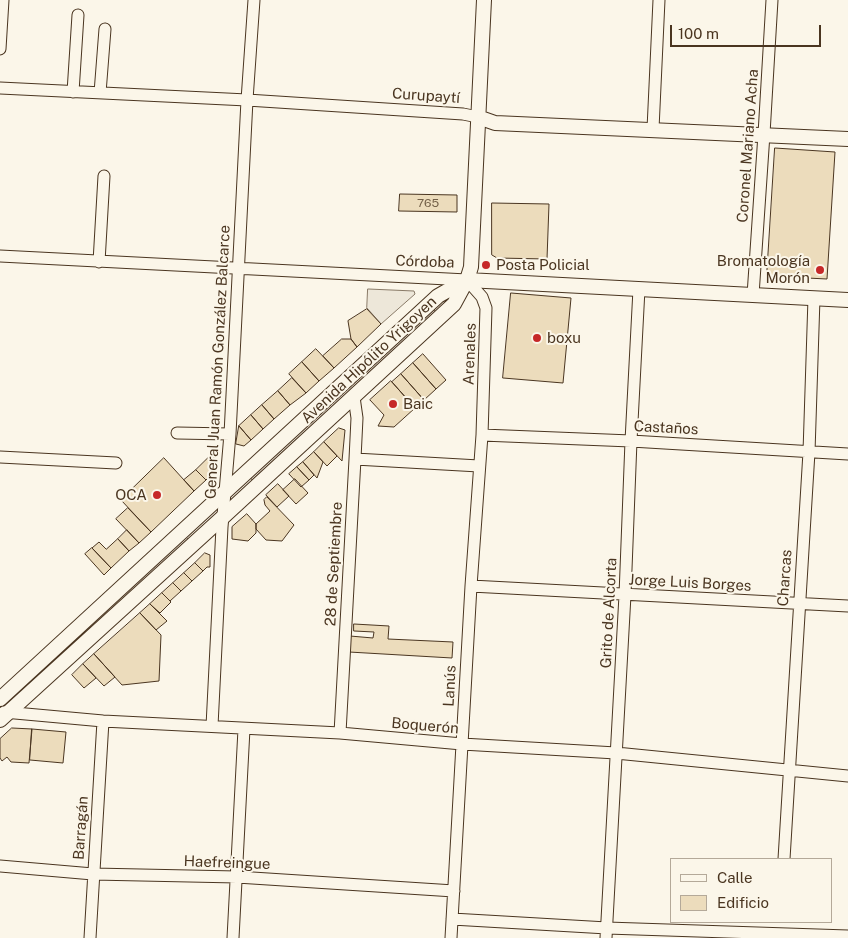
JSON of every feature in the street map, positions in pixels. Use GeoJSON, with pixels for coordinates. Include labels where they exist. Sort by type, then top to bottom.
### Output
{"type":"FeatureCollection","features":[{"type":"Feature","properties":{"kind":"main road"},"geometry":{"type":"LineString","coordinates":[[467,280],[471,267],[484,0]]}},
{"type":"Feature","properties":{"kind":"main road","name":"Curupaytí"},"geometry":{"type":"LineString","coordinates":[[478,118],[495,123],[848,139]]}},
{"type":"Feature","properties":{"kind":"main road","name":"Córdoba"},"geometry":{"type":"LineString","coordinates":[[467,280],[848,300]]}},
{"type":"Feature","properties":{"kind":"main road","name":"Avenida Hipólito Yrigoyen"},"geometry":{"type":"LineString","coordinates":[[3,714],[223,517],[454,304],[467,280]]}},
{"type":"Feature","properties":{"kind":"main road","name":"Avenida Hipólito Yrigoyen"},"geometry":{"type":"LineString","coordinates":[[0,699],[438,296],[467,280]]}},
{"type":"Feature","properties":{"kind":"street"},"geometry":{"type":"LineString","coordinates":[[0,49],[3,0]]}},
{"type":"Feature","properties":{"kind":"street","name":"General Juan Ramón González Balcarce"},"geometry":{"type":"LineString","coordinates":[[212,726],[254,0]]}},
{"type":"Feature","properties":{"kind":"street"},"geometry":{"type":"LineString","coordinates":[[652,129],[659,0]]}},
{"type":"Feature","properties":{"kind":"street","name":"Coronel Mariano Acha"},"geometry":{"type":"LineString","coordinates":[[753,295],[772,0]]}},
{"type":"Feature","properties":{"kind":"street"},"geometry":{"type":"LineString","coordinates":[[73,92],[78,15]]}},
{"type":"Feature","properties":{"kind":"street"},"geometry":{"type":"LineString","coordinates":[[100,93],[105,29]]}},
{"type":"Feature","properties":{"kind":"street","name":"Curupaytí"},"geometry":{"type":"LineString","coordinates":[[0,88],[247,100],[463,114],[478,118]]}},
{"type":"Feature","properties":{"kind":"street"},"geometry":{"type":"LineString","coordinates":[[99,262],[104,176]]}},
{"type":"Feature","properties":{"kind":"street","name":"Córdoba"},"geometry":{"type":"LineString","coordinates":[[0,256],[467,280]]}},
{"type":"Feature","properties":{"kind":"street","name":"Arenales"},"geometry":{"type":"LineString","coordinates":[[467,280],[482,297],[486,308],[482,436]]}},
{"type":"Feature","properties":{"kind":"street","name":"Grito de Alcorta"},"geometry":{"type":"LineString","coordinates":[[606,933],[626,594],[631,441],[639,289]]}},
{"type":"Feature","properties":{"kind":"street","name":"Charcas"},"geometry":{"type":"LineString","coordinates":[[784,858],[808,452],[814,298]]}},
{"type":"Feature","properties":{"kind":"street","name":"28 de Septiembre"},"geometry":{"type":"LineString","coordinates":[[340,733],[357,418],[354,397]]}},
{"type":"Feature","properties":{"kind":"street"},"geometry":{"type":"LineString","coordinates":[[177,433],[230,434]]}},
{"type":"Feature","properties":{"kind":"street","name":"Castaños"},"geometry":{"type":"LineString","coordinates":[[482,436],[631,441],[848,454]]}},
{"type":"Feature","properties":{"kind":"street","name":"Lanús"},"geometry":{"type":"LineString","coordinates":[[451,938],[470,586],[482,436]]}},
{"type":"Feature","properties":{"kind":"street"},"geometry":{"type":"LineString","coordinates":[[0,457],[116,462]]}},
{"type":"Feature","properties":{"kind":"street"},"geometry":{"type":"LineString","coordinates":[[355,459],[479,466]]}},
{"type":"Feature","properties":{"kind":"street","name":"Jorge Luis Borges"},"geometry":{"type":"LineString","coordinates":[[470,586],[848,606]]}},
{"type":"Feature","properties":{"kind":"street","name":"Boquerón"},"geometry":{"type":"LineString","coordinates":[[3,714],[340,733],[462,744],[616,753],[848,776]]}},
{"type":"Feature","properties":{"kind":"street","name":"Barragán"},"geometry":{"type":"LineString","coordinates":[[90,938],[103,721]]}},
{"type":"Feature","properties":{"kind":"street"},"geometry":{"type":"LineString","coordinates":[[233,938],[244,729]]}},
{"type":"Feature","properties":{"kind":"street","name":"Haefreingue"},"geometry":{"type":"LineString","coordinates":[[0,866],[93,874],[237,877],[454,891]]}},
{"type":"Feature","properties":{"kind":"street"},"geometry":{"type":"LineString","coordinates":[[452,919],[606,933],[848,936]]}},
{"type":"Feature","properties":{"kind":"street"},"geometry":{"type":"LineString","coordinates":[[779,936],[780,923]]}},
{"type":"Feature","properties":{"kind":"shaded area"},"geometry":{"type":"Polygon","coordinates":[[[368,289],[414,291],[415,294],[381,324],[367,308],[368,289]]]}},
{"type":"Feature","properties":{"kind":"shaded area"},"geometry":{"type":"Polygon","coordinates":[[[433,309],[436,312],[252,480],[250,477],[433,309]]]}},
{"type":"Feature","properties":{"kind":"shaded area"},"geometry":{"type":"Polygon","coordinates":[[[185,536],[188,539],[29,686],[26,683],[185,536]]]}},
{"type":"Feature","properties":{"kind":"building"},"geometry":{"type":"Polygon","coordinates":[[[775,148],[835,152],[827,279],[767,276],[775,148]]]}},
{"type":"Feature","properties":{"kind":"building"},"geometry":{"type":"Polygon","coordinates":[[[400,194],[457,195],[457,212],[399,211],[400,194]]]}},
{"type":"Feature","properties":{"kind":"building"},"geometry":{"type":"Polygon","coordinates":[[[492,203],[549,204],[547,259],[497,258],[492,255],[492,203]]]}},
{"type":"Feature","properties":{"kind":"building","name":"boxu"},"geometry":{"type":"Polygon","coordinates":[[[511,293],[571,298],[563,383],[503,378],[511,293]]]}},
{"type":"Feature","properties":{"kind":"building"},"geometry":{"type":"Polygon","coordinates":[[[367,309],[381,324],[357,347],[351,339],[348,321],[367,309]]]}},
{"type":"Feature","properties":{"kind":"building"},"geometry":{"type":"Polygon","coordinates":[[[342,339],[351,339],[357,347],[334,368],[323,356],[342,339]]]}},
{"type":"Feature","properties":{"kind":"building"},"geometry":{"type":"Polygon","coordinates":[[[316,349],[334,368],[319,381],[302,362],[316,349]]]}},
{"type":"Feature","properties":{"kind":"building"},"geometry":{"type":"Polygon","coordinates":[[[423,354],[446,380],[436,389],[413,363],[423,354]]]}},
{"type":"Feature","properties":{"kind":"building"},"geometry":{"type":"Polygon","coordinates":[[[302,362],[319,381],[306,393],[289,374],[302,362]]]}},
{"type":"Feature","properties":{"kind":"building"},"geometry":{"type":"Polygon","coordinates":[[[413,363],[436,389],[424,400],[401,374],[413,363]]]}},
{"type":"Feature","properties":{"kind":"building"},"geometry":{"type":"Polygon","coordinates":[[[401,374],[424,400],[415,408],[392,382],[401,374]]]}},
{"type":"Feature","properties":{"kind":"building"},"geometry":{"type":"Polygon","coordinates":[[[292,378],[306,393],[290,405],[278,391],[292,378]]]}},
{"type":"Feature","properties":{"kind":"building","name":"Baic"},"geometry":{"type":"Polygon","coordinates":[[[391,381],[415,408],[394,427],[378,426],[384,415],[370,400],[391,381]]]}},
{"type":"Feature","properties":{"kind":"building"},"geometry":{"type":"Polygon","coordinates":[[[278,391],[290,405],[274,419],[262,405],[278,391]]]}},
{"type":"Feature","properties":{"kind":"building"},"geometry":{"type":"Polygon","coordinates":[[[262,405],[274,419],[263,429],[251,415],[262,405]]]}},
{"type":"Feature","properties":{"kind":"building"},"geometry":{"type":"Polygon","coordinates":[[[251,415],[263,429],[251,440],[239,426],[251,415]]]}},
{"type":"Feature","properties":{"kind":"building"},"geometry":{"type":"Polygon","coordinates":[[[239,426],[251,440],[244,446],[236,444],[239,426]]]}},
{"type":"Feature","properties":{"kind":"building"},"geometry":{"type":"Polygon","coordinates":[[[339,428],[345,430],[342,461],[324,442],[339,428]]]}},
{"type":"Feature","properties":{"kind":"building"},"geometry":{"type":"Polygon","coordinates":[[[324,442],[337,456],[327,466],[314,452],[324,442]]]}},
{"type":"Feature","properties":{"kind":"building"},"geometry":{"type":"Polygon","coordinates":[[[314,452],[323,462],[317,478],[303,462],[314,452]]]}},
{"type":"Feature","properties":{"kind":"building","name":"OCA"},"geometry":{"type":"Polygon","coordinates":[[[164,458],[194,491],[151,532],[121,500],[164,458]]]}},
{"type":"Feature","properties":{"kind":"building"},"geometry":{"type":"Polygon","coordinates":[[[208,458],[216,458],[215,471],[206,480],[196,470],[208,458]]]}},
{"type":"Feature","properties":{"kind":"building"},"geometry":{"type":"Polygon","coordinates":[[[303,462],[314,475],[309,480],[297,467],[303,462]]]}},
{"type":"Feature","properties":{"kind":"building"},"geometry":{"type":"Polygon","coordinates":[[[297,467],[309,480],[301,487],[289,474],[297,467]]]}},
{"type":"Feature","properties":{"kind":"building"},"geometry":{"type":"Polygon","coordinates":[[[196,470],[206,480],[194,491],[184,480],[196,470]]]}},
{"type":"Feature","properties":{"kind":"building"},"geometry":{"type":"Polygon","coordinates":[[[295,479],[308,493],[296,504],[283,490],[295,479]]]}},
{"type":"Feature","properties":{"kind":"building"},"geometry":{"type":"Polygon","coordinates":[[[278,484],[289,496],[277,507],[266,495],[278,484]]]}},
{"type":"Feature","properties":{"kind":"building"},"geometry":{"type":"Polygon","coordinates":[[[267,497],[294,525],[282,541],[266,540],[256,529],[256,524],[270,511],[265,505],[264,500],[267,497]]]}},
{"type":"Feature","properties":{"kind":"building"},"geometry":{"type":"Polygon","coordinates":[[[128,508],[151,532],[139,543],[116,519],[128,508]]]}},
{"type":"Feature","properties":{"kind":"building"},"geometry":{"type":"Polygon","coordinates":[[[247,514],[256,524],[256,533],[248,541],[232,539],[232,527],[247,514]]]}},
{"type":"Feature","properties":{"kind":"building"},"geometry":{"type":"Polygon","coordinates":[[[127,530],[139,543],[129,551],[118,539],[127,530]]]}},
{"type":"Feature","properties":{"kind":"building"},"geometry":{"type":"Polygon","coordinates":[[[118,539],[129,551],[111,568],[92,548],[99,542],[106,549],[118,539]]]}},
{"type":"Feature","properties":{"kind":"building"},"geometry":{"type":"Polygon","coordinates":[[[92,548],[111,568],[104,575],[85,554],[92,548]]]}},
{"type":"Feature","properties":{"kind":"building"},"geometry":{"type":"Polygon","coordinates":[[[205,553],[210,555],[210,567],[203,571],[195,563],[205,553]]]}},
{"type":"Feature","properties":{"kind":"building"},"geometry":{"type":"Polygon","coordinates":[[[195,563],[203,571],[192,581],[184,573],[195,563]]]}},
{"type":"Feature","properties":{"kind":"building"},"geometry":{"type":"Polygon","coordinates":[[[184,573],[192,581],[181,591],[173,583],[184,573]]]}},
{"type":"Feature","properties":{"kind":"building"},"geometry":{"type":"Polygon","coordinates":[[[173,583],[181,591],[170,601],[162,593],[173,583]]]}},
{"type":"Feature","properties":{"kind":"building"},"geometry":{"type":"Polygon","coordinates":[[[162,593],[171,602],[160,613],[150,604],[162,593]]]}},
{"type":"Feature","properties":{"kind":"building"},"geometry":{"type":"Polygon","coordinates":[[[150,604],[167,621],[156,630],[140,613],[150,604]]]}},
{"type":"Feature","properties":{"kind":"building"},"geometry":{"type":"Polygon","coordinates":[[[140,613],[161,635],[159,681],[122,685],[94,654],[140,613]]]}},
{"type":"Feature","properties":{"kind":"building"},"geometry":{"type":"Polygon","coordinates":[[[354,624],[389,626],[388,639],[453,642],[452,658],[349,652],[350,636],[373,638],[374,632],[354,631],[354,624]]]}},
{"type":"Feature","properties":{"kind":"building"},"geometry":{"type":"Polygon","coordinates":[[[94,654],[115,677],[104,686],[83,664],[94,654]]]}},
{"type":"Feature","properties":{"kind":"building"},"geometry":{"type":"Polygon","coordinates":[[[83,664],[96,678],[84,688],[72,675],[83,664]]]}},
{"type":"Feature","properties":{"kind":"building"},"geometry":{"type":"Polygon","coordinates":[[[12,728],[32,729],[29,763],[11,762],[7,757],[2,761],[0,758],[0,739],[12,728]]]}},
{"type":"Feature","properties":{"kind":"building"},"geometry":{"type":"Polygon","coordinates":[[[32,729],[66,732],[63,763],[30,760],[32,729]]]}},
{"type":"Feature","properties":{"kind":"place","name":"Posta Policial"},"geometry":{"type":"Point","coordinates":[486,265]}},
{"type":"Feature","properties":{"kind":"place","name":"Bromatología Morón"},"geometry":{"type":"Point","coordinates":[820,270]}},
{"type":"Feature","properties":{"kind":"place","name":"boxu"},"geometry":{"type":"Point","coordinates":[537,338]}},
{"type":"Feature","properties":{"kind":"place","name":"Baic"},"geometry":{"type":"Point","coordinates":[393,404]}},
{"type":"Feature","properties":{"kind":"place","name":"OCA"},"geometry":{"type":"Point","coordinates":[157,495]}}]}
